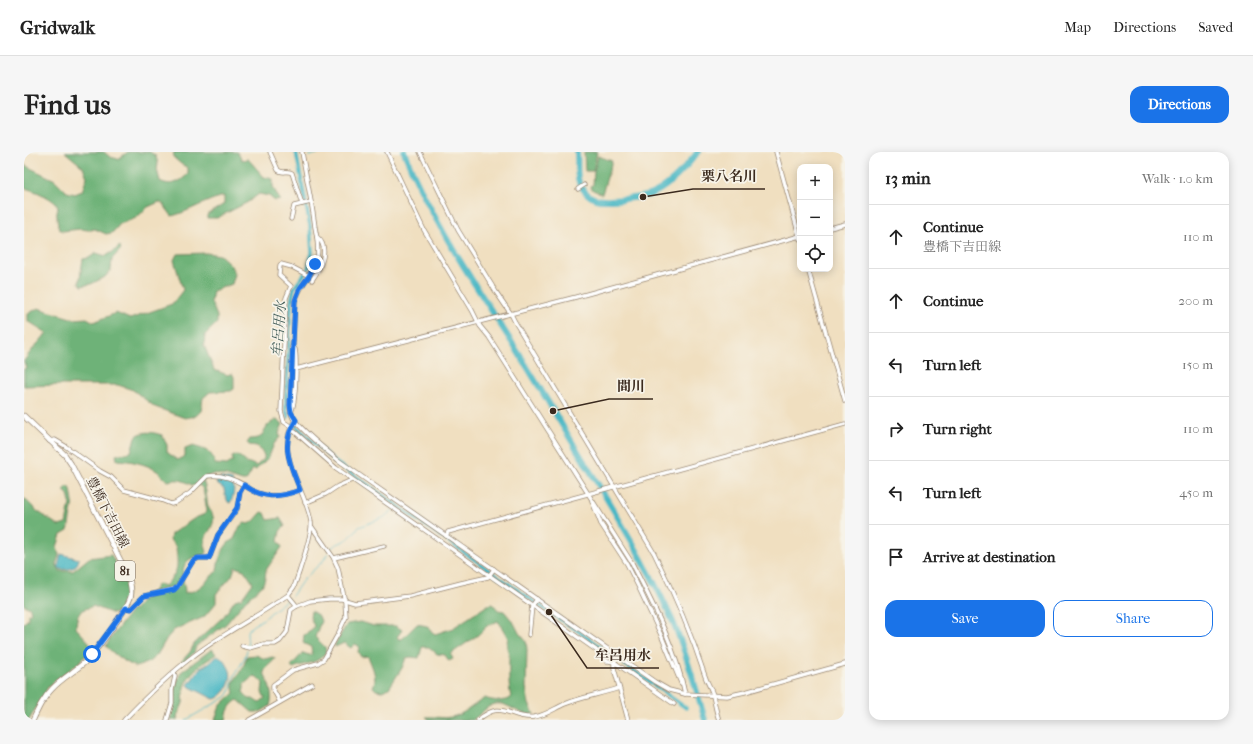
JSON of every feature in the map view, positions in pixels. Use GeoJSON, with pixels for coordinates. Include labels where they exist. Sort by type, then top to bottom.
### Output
{"type":"FeatureCollection","features":[{"type":"Feature","properties":{"kind":"main road","name":"豊橋下吉田線"},"geometry":{"type":"LineString","coordinates":[[24,416],[65,455],[71,464],[126,571],[131,587],[131,595],[126,608],[85,662],[59,682],[47,694],[32,720]]}},
{"type":"Feature","properties":{"kind":"street"},"geometry":{"type":"LineString","coordinates":[[270,152],[280,172],[292,173],[306,204],[317,237],[317,257],[308,276],[303,283],[286,298],[286,380],[291,412],[296,420],[338,460],[397,508],[604,657],[613,659],[663,687],[686,694],[711,696],[734,695],[845,664]]}},
{"type":"Feature","properties":{"kind":"street"},"geometry":{"type":"LineString","coordinates":[[302,152],[306,204]]}},
{"type":"Feature","properties":{"kind":"street"},"geometry":{"type":"LineString","coordinates":[[387,152],[424,230],[479,322],[589,494],[601,524],[627,564],[638,586],[686,694]]}},
{"type":"Feature","properties":{"kind":"street"},"geometry":{"type":"LineString","coordinates":[[420,152],[458,230],[645,536],[667,579],[691,634],[719,720]]}},
{"type":"Feature","properties":{"kind":"street"},"geometry":{"type":"LineString","coordinates":[[776,152],[800,236]]}},
{"type":"Feature","properties":{"kind":"street"},"geometry":{"type":"LineString","coordinates":[[578,189],[584,185]]}},
{"type":"Feature","properties":{"kind":"street"},"geometry":{"type":"LineString","coordinates":[[291,220],[294,206],[306,204]]}},
{"type":"Feature","properties":{"kind":"street"},"geometry":{"type":"LineString","coordinates":[[833,227],[845,224]]}},
{"type":"Feature","properties":{"kind":"street"},"geometry":{"type":"LineString","coordinates":[[312,280],[324,256],[321,240],[317,237]]}},
{"type":"Feature","properties":{"kind":"street"},"geometry":{"type":"LineString","coordinates":[[296,369],[510,315],[797,238]]}},
{"type":"Feature","properties":{"kind":"street"},"geometry":{"type":"LineString","coordinates":[[308,276],[292,266],[280,265],[279,275],[291,285],[293,292],[294,314],[292,347],[280,411],[284,422],[327,461],[352,480],[446,536],[537,600],[674,704]]}},
{"type":"Feature","properties":{"kind":"street"},"geometry":{"type":"LineString","coordinates":[[809,272],[845,401]]}},
{"type":"Feature","properties":{"kind":"street"},"geometry":{"type":"LineString","coordinates":[[291,412],[294,402],[296,369],[296,354],[295,349],[292,347]]}},
{"type":"Feature","properties":{"kind":"street"},"geometry":{"type":"LineString","coordinates":[[280,702],[273,689],[273,686],[293,670],[318,663],[324,659],[344,621],[346,613],[341,578],[334,558],[312,527],[287,454],[287,443],[291,428],[296,420]]}},
{"type":"Feature","properties":{"kind":"street"},"geometry":{"type":"LineString","coordinates":[[446,536],[448,532],[845,424]]}},
{"type":"Feature","properties":{"kind":"street"},"geometry":{"type":"LineString","coordinates":[[49,441],[55,440],[65,446],[80,458],[112,477],[124,490],[146,495],[171,504],[185,497],[207,476],[216,475],[228,477],[268,496],[284,495],[300,490]]}},
{"type":"Feature","properties":{"kind":"street"},"geometry":{"type":"LineString","coordinates":[[305,503],[352,480]]}},
{"type":"Feature","properties":{"kind":"street"},"geometry":{"type":"LineString","coordinates":[[126,608],[131,609],[144,596],[174,590],[193,561],[198,558],[209,558],[218,535],[237,508],[240,492],[244,485]]}},
{"type":"Feature","properties":{"kind":"street"},"geometry":{"type":"LineString","coordinates":[[124,720],[150,694],[193,656],[262,612],[290,597],[296,582],[312,527]]}},
{"type":"Feature","properties":{"kind":"street"},"geometry":{"type":"LineString","coordinates":[[334,558],[384,546]]}},
{"type":"Feature","properties":{"kind":"street"},"geometry":{"type":"LineString","coordinates":[[242,646],[248,648],[264,644],[275,644],[280,641],[287,632],[291,610],[296,606],[319,600],[345,600],[355,603],[410,596],[488,577],[494,570]]}},
{"type":"Feature","properties":{"kind":"street"},"geometry":{"type":"LineString","coordinates":[[290,597],[296,606]]}},
{"type":"Feature","properties":{"kind":"street"},"geometry":{"type":"LineString","coordinates":[[529,635],[532,606],[537,600]]}},
{"type":"Feature","properties":{"kind":"street"},"geometry":{"type":"LineString","coordinates":[[613,659],[628,720]]}},
{"type":"Feature","properties":{"kind":"street"},"geometry":{"type":"LineString","coordinates":[[167,720],[172,703],[172,690],[175,676],[174,672]]}},
{"type":"Feature","properties":{"kind":"street"},"geometry":{"type":"LineString","coordinates":[[249,720],[312,684]]}},
{"type":"Feature","properties":{"kind":"street"},"geometry":{"type":"LineString","coordinates":[[478,720],[485,714],[496,710],[536,717],[565,704],[619,688]]}},
{"type":"Feature","properties":{"kind":"green space"},"geometry":{"type":"Polygon","coordinates":[[[65,152],[104,152],[110,157],[118,159],[128,152],[149,152],[155,155],[158,163],[157,170],[160,181],[172,184],[188,174],[188,168],[173,157],[174,152],[237,152],[242,160],[248,159],[264,177],[273,179],[273,187],[280,200],[275,201],[269,196],[259,194],[248,202],[217,218],[207,218],[207,215],[224,204],[224,196],[172,216],[163,204],[159,202],[148,207],[136,218],[120,224],[112,233],[106,234],[95,229],[63,231],[59,229],[57,215],[58,207],[56,204],[43,195],[24,188],[24,165],[55,180],[67,192],[75,194],[82,191],[87,177],[83,167],[65,152]]]}},
{"type":"Feature","properties":{"kind":"green space"},"geometry":{"type":"Polygon","coordinates":[[[584,152],[597,152],[593,171],[585,171],[584,152]]]}},
{"type":"Feature","properties":{"kind":"green space"},"geometry":{"type":"Polygon","coordinates":[[[598,156],[612,161],[602,194],[593,190],[590,186],[593,185],[594,171],[598,156]]]}},
{"type":"Feature","properties":{"kind":"green space"},"geometry":{"type":"Polygon","coordinates":[[[120,246],[121,249],[112,259],[111,270],[105,277],[91,284],[81,286],[79,283],[83,259],[89,258],[96,253],[106,256],[120,246]]]}},
{"type":"Feature","properties":{"kind":"green space"},"geometry":{"type":"Polygon","coordinates":[[[206,253],[220,255],[230,264],[235,274],[232,284],[213,291],[211,302],[217,316],[217,323],[205,335],[204,345],[214,370],[228,375],[232,373],[234,377],[234,389],[231,391],[210,392],[203,398],[201,411],[196,416],[185,418],[155,407],[133,390],[118,385],[24,386],[24,369],[26,368],[24,361],[47,333],[28,321],[28,314],[38,308],[74,319],[87,318],[94,322],[116,313],[130,319],[172,304],[183,290],[174,260],[177,254],[206,253]]]}},
{"type":"Feature","properties":{"kind":"green space"},"geometry":{"type":"Polygon","coordinates":[[[277,419],[283,424],[279,433],[280,437],[274,444],[269,457],[256,470],[253,469],[246,481],[212,474],[203,481],[208,506],[213,518],[213,523],[205,539],[207,552],[205,555],[190,559],[183,569],[185,593],[199,588],[217,571],[224,548],[234,539],[240,526],[254,521],[262,512],[265,513],[268,520],[280,518],[285,526],[280,531],[278,541],[282,547],[266,570],[265,579],[262,586],[245,601],[226,624],[196,646],[194,653],[184,662],[181,662],[190,652],[194,644],[224,616],[235,600],[242,598],[253,583],[244,570],[235,567],[232,576],[216,594],[216,603],[204,617],[174,630],[167,638],[157,655],[149,662],[136,667],[124,661],[106,646],[131,611],[135,609],[144,598],[150,596],[158,584],[165,586],[173,576],[177,559],[176,547],[170,540],[171,534],[195,518],[205,514],[207,511],[203,489],[199,485],[192,485],[179,480],[168,481],[157,471],[148,466],[117,460],[116,455],[131,452],[135,437],[145,432],[151,432],[162,435],[167,445],[167,452],[177,460],[185,456],[185,449],[193,446],[210,453],[215,464],[227,465],[233,461],[232,457],[237,455],[247,464],[250,463],[256,466],[264,459],[264,455],[257,446],[249,445],[247,443],[250,439],[261,437],[268,425],[277,419]]]}},
{"type":"Feature","properties":{"kind":"green space"},"geometry":{"type":"Polygon","coordinates":[[[67,486],[71,489],[73,502],[68,531],[61,535],[57,547],[59,555],[56,564],[60,571],[73,571],[89,558],[111,555],[120,570],[126,586],[126,600],[122,607],[114,614],[93,606],[80,613],[77,619],[76,628],[89,642],[91,648],[83,659],[48,687],[29,720],[24,720],[24,623],[28,619],[28,614],[31,613],[30,608],[24,605],[24,498],[37,511],[59,526],[66,524],[70,503],[68,494],[64,491],[67,486]]]}},
{"type":"Feature","properties":{"kind":"green space"},"geometry":{"type":"Polygon","coordinates":[[[493,604],[498,610],[504,611],[526,641],[526,687],[529,704],[534,714],[523,713],[501,704],[496,704],[488,707],[473,720],[433,720],[426,717],[448,718],[465,712],[485,698],[498,701],[511,698],[509,682],[509,656],[507,646],[508,638],[498,621],[487,626],[478,635],[452,653],[451,655],[453,659],[449,661],[445,655],[437,654],[429,647],[422,647],[419,658],[406,658],[402,668],[389,688],[382,691],[376,690],[373,687],[375,676],[373,668],[368,656],[361,657],[358,652],[359,646],[355,644],[351,648],[344,643],[335,647],[335,644],[347,624],[360,622],[374,626],[396,626],[402,630],[397,637],[402,639],[417,624],[427,626],[435,634],[453,628],[488,605],[493,604]]]}},
{"type":"Feature","properties":{"kind":"green space"},"geometry":{"type":"Polygon","coordinates":[[[311,611],[319,616],[321,621],[315,637],[325,647],[326,652],[319,659],[311,663],[293,668],[291,666],[303,653],[309,655],[312,654],[311,647],[303,643],[304,635],[311,631],[314,626],[310,617],[311,611]]]}},
{"type":"Feature","properties":{"kind":"green space"},"geometry":{"type":"Polygon","coordinates":[[[212,649],[216,654],[197,668],[186,681],[183,703],[177,720],[170,720],[174,707],[176,684],[181,672],[212,649]]]}},
{"type":"Feature","properties":{"kind":"green space"},"geometry":{"type":"Polygon","coordinates":[[[256,655],[265,659],[272,657],[275,658],[264,672],[271,692],[270,706],[260,712],[252,712],[238,700],[229,708],[226,720],[215,720],[220,706],[234,693],[234,681],[247,656],[256,655]],[[254,676],[244,684],[243,692],[249,699],[253,699],[259,703],[265,698],[262,692],[263,683],[254,676]]]}},
{"type":"Feature","properties":{"kind":"water"},"geometry":{"type":"Polygon","coordinates":[[[222,478],[232,480],[234,486],[234,492],[230,503],[225,495],[224,489],[216,482],[218,479],[222,478]]]}},
{"type":"Feature","properties":{"kind":"water"},"geometry":{"type":"Polygon","coordinates":[[[61,554],[79,559],[78,562],[72,568],[60,569],[58,566],[61,554]]]}},
{"type":"Feature","properties":{"kind":"water"},"geometry":{"type":"Polygon","coordinates":[[[219,656],[227,665],[231,675],[227,688],[218,698],[214,699],[188,685],[200,668],[219,656]]]}},
{"type":"Feature","properties":{"kind":"waterway","name":"牟呂用水"},"geometry":{"type":"LineString","coordinates":[[288,417],[286,398],[291,303],[294,288],[308,269],[312,253],[310,226],[296,152]]}},
{"type":"Feature","properties":{"kind":"waterway"},"geometry":{"type":"LineString","coordinates":[[309,156],[324,152]]}},
{"type":"Feature","properties":{"kind":"waterway"},"geometry":{"type":"LineString","coordinates":[[404,152],[415,178],[441,229],[535,379],[635,546],[665,604],[679,636],[705,720]]}},
{"type":"Feature","properties":{"kind":"waterway"},"geometry":{"type":"LineString","coordinates":[[577,152],[579,182],[588,195],[601,200],[634,198],[654,193],[667,185],[683,170],[698,152]]}},
{"type":"Feature","properties":{"kind":"waterway","name":"牟呂用水"},"geometry":{"type":"LineString","coordinates":[[296,426],[335,462],[686,708]]}},
{"type":"Feature","properties":{"kind":"waterway"},"geometry":{"type":"LineString","coordinates":[[329,550],[335,545],[349,538],[359,527],[383,518],[393,510]]}},
{"type":"Feature","properties":{"kind":"waterway"},"geometry":{"type":"LineString","coordinates":[[292,596],[303,580],[323,561],[328,553]]}},
{"type":"Feature","properties":{"kind":"waterway"},"geometry":{"type":"LineString","coordinates":[[248,646],[247,632],[252,626],[265,618],[289,598]]}},
{"type":"Feature","properties":{"kind":"waterway"},"geometry":{"type":"LineString","coordinates":[[186,720],[228,695],[233,679],[245,658],[247,650]]}},
{"type":"Feature","properties":{"kind":"place","name":"栗八名川"},"geometry":{"type":"Point","coordinates":[643,197]}},
{"type":"Feature","properties":{"kind":"place","name":"間川"},"geometry":{"type":"Point","coordinates":[553,411]}},
{"type":"Feature","properties":{"kind":"place","name":"牟呂用水"},"geometry":{"type":"Point","coordinates":[549,612]}},
{"type":"Feature","properties":{"kind":"route"},"geometry":{"type":"LineString","coordinates":[[92,654],[126,608],[131,609],[140,598],[144,596],[174,590],[195,559],[209,558],[218,535],[238,506],[241,488],[244,485],[268,496],[284,495],[300,490],[287,454],[287,443],[296,420],[293,417],[290,405],[294,314],[297,294],[315,264]]}}]}
